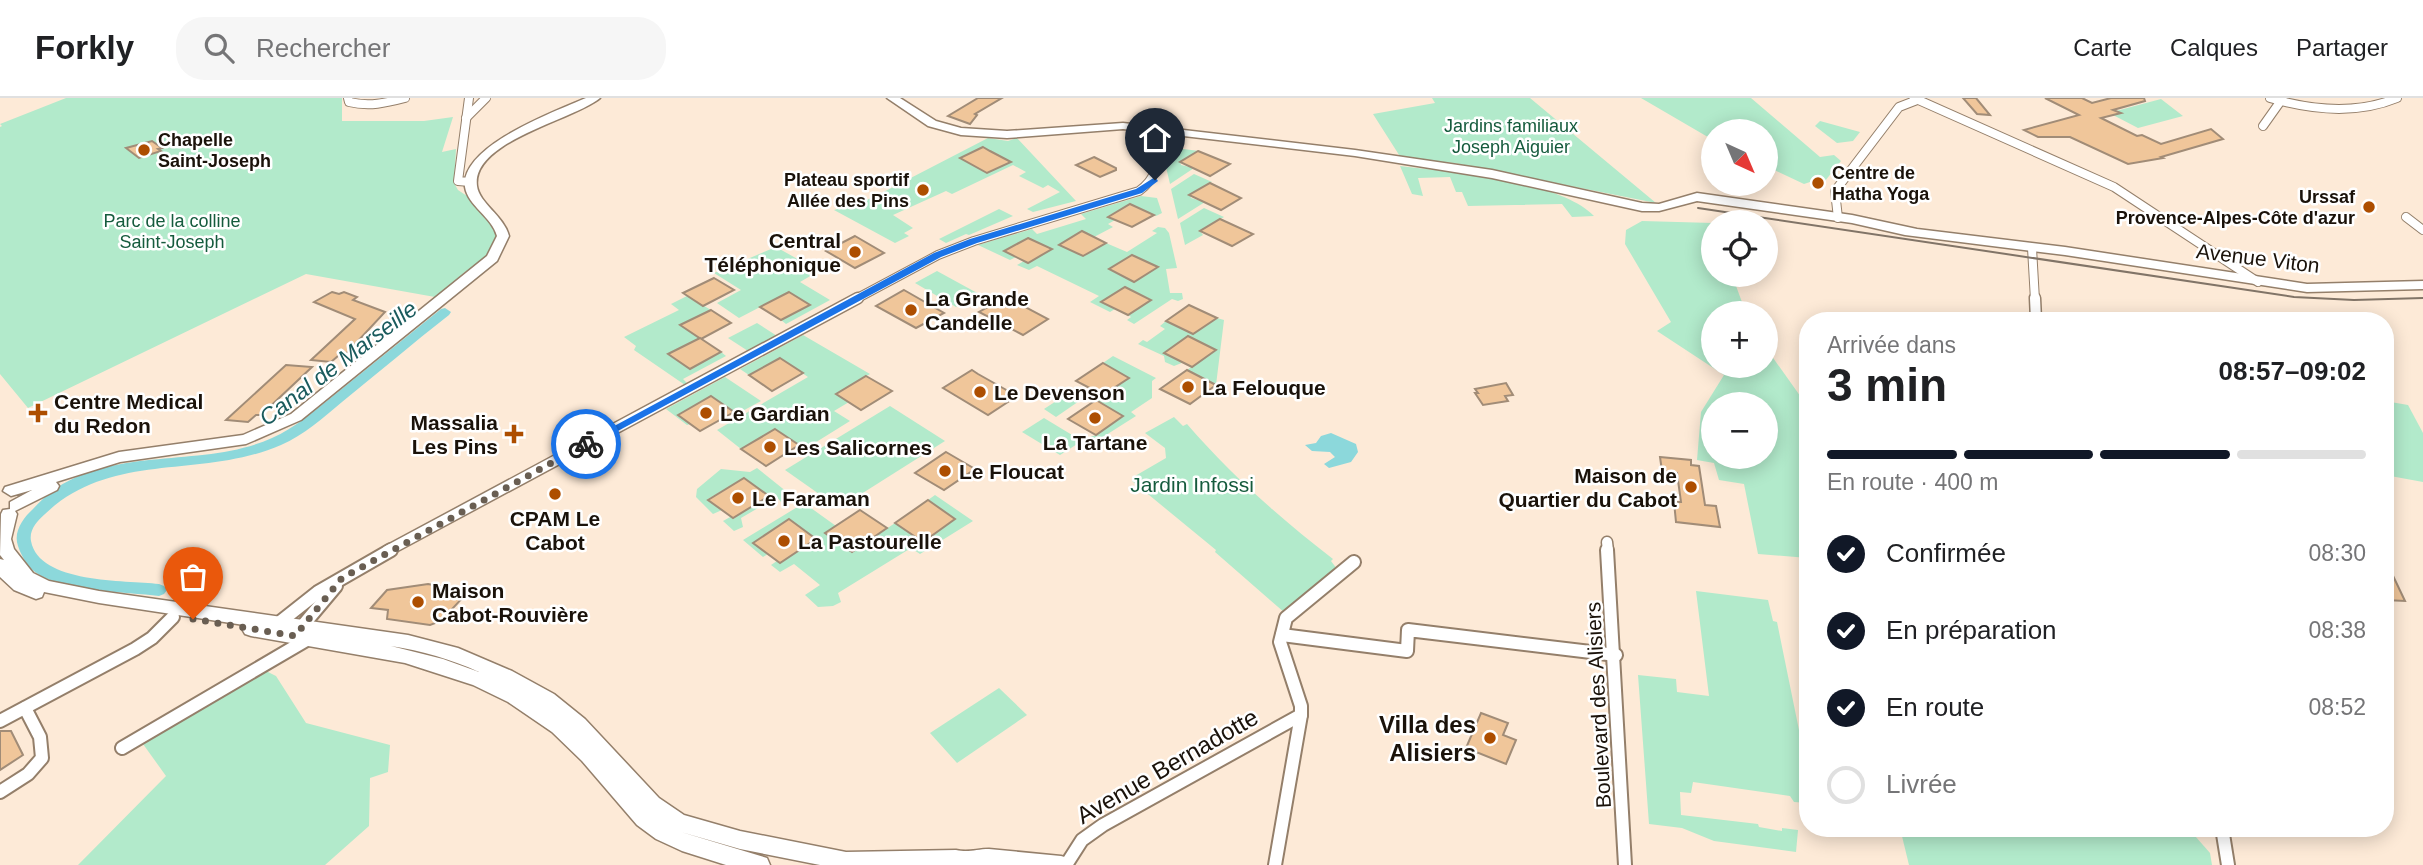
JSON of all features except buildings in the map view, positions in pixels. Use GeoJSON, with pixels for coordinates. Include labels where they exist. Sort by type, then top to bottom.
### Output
{"type":"FeatureCollection","features":[{"type":"Feature","properties":{"kind":"street"},"geometry":{"type":"LineString","coordinates":[[348,98],[349,102],[362,105],[405,98]]}},
{"type":"Feature","properties":{"kind":"street"},"geometry":{"type":"LineString","coordinates":[[469,98],[458,181],[470,182]]}},
{"type":"Feature","properties":{"kind":"street"},"geometry":{"type":"LineString","coordinates":[[466,118],[486,98]]}},
{"type":"Feature","properties":{"kind":"street"},"geometry":{"type":"LineString","coordinates":[[892,98],[931,123],[959,131]]}},
{"type":"Feature","properties":{"kind":"street"},"geometry":{"type":"LineString","coordinates":[[903,98],[935,121],[959,131]]}},
{"type":"Feature","properties":{"kind":"street"},"geometry":{"type":"LineString","coordinates":[[2270,98],[2316,107],[2352,108],[2388,103],[2397,98]]}},
{"type":"Feature","properties":{"kind":"street"},"geometry":{"type":"LineString","coordinates":[[1838,218],[1835,191],[1899,107],[1916,99],[2115,187],[2258,282]]}},
{"type":"Feature","properties":{"kind":"street"},"geometry":{"type":"LineString","coordinates":[[588,100],[491,150],[471,172],[470,182],[473,193],[502,228],[501,241],[492,258],[440,304],[296,417],[246,439],[100,461],[7,504],[3,539],[6,551],[20,570],[36,583],[99,597],[273,627],[405,655],[495,685],[550,718],[648,823],[664,833],[696,846],[760,865]]}},
{"type":"Feature","properties":{"kind":"street"},"geometry":{"type":"LineString","coordinates":[[2263,126],[2280,102]]}},
{"type":"Feature","properties":{"kind":"street","name":"Avenue Viton"},"geometry":{"type":"LineString","coordinates":[[959,131],[1004,134],[1103,125],[1151,129],[1355,153],[1492,174],[1643,207],[1667,208],[1682,198],[1697,197],[1838,218],[1852,224],[2307,288],[2423,285]]}},
{"type":"Feature","properties":{"kind":"street"},"geometry":{"type":"LineString","coordinates":[[0,565],[7,575],[34,593],[173,617],[273,627],[342,578],[937,255],[974,241],[1139,191],[1155,180],[1158,174],[1150,138],[1151,129]]}},
{"type":"Feature","properties":{"kind":"street"},"geometry":{"type":"LineString","coordinates":[[2406,218],[2423,230]]}},
{"type":"Feature","properties":{"kind":"street"},"geometry":{"type":"LineString","coordinates":[[2032,248],[2036,312]]}},
{"type":"Feature","properties":{"kind":"street","name":"Boulevard des Alisiers"},"geometry":{"type":"LineString","coordinates":[[1607,542],[1616,655],[1625,865]]}},
{"type":"Feature","properties":{"kind":"street"},"geometry":{"type":"LineString","coordinates":[[1275,865],[1301,715],[1301,706],[1280,642],[1286,618],[1354,562]]}},
{"type":"Feature","properties":{"kind":"street"},"geometry":{"type":"LineString","coordinates":[[122,748],[302,634],[342,578]]}},
{"type":"Feature","properties":{"kind":"street"},"geometry":{"type":"LineString","coordinates":[[0,721],[144,644],[173,617]]}},
{"type":"Feature","properties":{"kind":"street"},"geometry":{"type":"LineString","coordinates":[[1282,635],[1407,651],[1408,630],[1616,655]]}},
{"type":"Feature","properties":{"kind":"street"},"geometry":{"type":"LineString","coordinates":[[302,634],[441,650],[506,676],[547,699],[578,724],[663,814],[678,822],[840,863],[956,859],[966,863],[989,858],[1063,865]]}},
{"type":"Feature","properties":{"kind":"street"},"geometry":{"type":"LineString","coordinates":[[0,792],[23,779],[43,754],[41,734],[25,708]]}},
{"type":"Feature","properties":{"kind":"street","name":"Avenue Bernadotte"},"geometry":{"type":"LineString","coordinates":[[1063,865],[1082,840],[1103,825],[1301,715]]}},
{"type":"Feature","properties":{"kind":"street"},"geometry":{"type":"LineString","coordinates":[[696,846],[727,835]]}},
{"type":"Feature","properties":{"kind":"street"},"geometry":{"type":"LineString","coordinates":[[2223,837],[2228,865]]}},
{"type":"Feature","properties":{"kind":"green space","name":"Parc de la colline Saint-Joseph"},"geometry":{"type":"Polygon","coordinates":[[[66,98],[342,98],[342,121],[424,121],[453,117],[442,152],[456,149],[454,183],[458,190],[473,200],[498,233],[492,252],[473,272],[466,271],[435,297],[306,274],[28,408],[0,374],[0,124],[66,98]]]}},
{"type":"Feature","properties":{"kind":"green space","name":"Jardins familiaux Joseph Aiguier"},"geometry":{"type":"Polygon","coordinates":[[[1432,98],[1530,98],[1656,203],[1454,163],[1401,158],[1373,114],[1435,103],[1432,98]]]}},
{"type":"Feature","properties":{"kind":"green space"},"geometry":{"type":"Polygon","coordinates":[[[1641,98],[1751,98],[1776,119],[1701,119],[1701,133],[1641,98]]]}},
{"type":"Feature","properties":{"kind":"green space"},"geometry":{"type":"Polygon","coordinates":[[[2161,99],[2183,116],[2138,128],[2113,115],[2120,113],[2116,111],[2161,99]]]}},
{"type":"Feature","properties":{"kind":"green space"},"geometry":{"type":"Polygon","coordinates":[[[1778,121],[1820,157],[1834,155],[1841,161],[1825,181],[1819,179],[1804,184],[1778,172],[1778,121]]]}},
{"type":"Feature","properties":{"kind":"green space"},"geometry":{"type":"Polygon","coordinates":[[[1820,121],[1860,132],[1853,141],[1837,143],[1815,126],[1820,121]]]}},
{"type":"Feature","properties":{"kind":"green space","name":"Plateau sportif Allée des Pins"},"geometry":{"type":"Polygon","coordinates":[[[988,138],[1008,141],[1017,138],[1076,201],[1033,212],[1027,209],[1060,192],[1048,185],[1043,188],[1019,176],[1026,172],[1013,165],[952,194],[946,191],[893,215],[913,228],[904,233],[909,236],[895,243],[834,210],[872,198],[988,138]]]}},
{"type":"Feature","properties":{"kind":"green space"},"geometry":{"type":"Polygon","coordinates":[[[1168,147],[1199,151],[1180,162],[1181,165],[1194,168],[1170,184],[1162,150],[1168,147]]]}},
{"type":"Feature","properties":{"kind":"green space"},"geometry":{"type":"Polygon","coordinates":[[[1400,166],[1475,175],[1531,186],[1578,204],[1594,216],[1572,217],[1562,204],[1468,206],[1462,192],[1456,192],[1450,177],[1418,178],[1423,196],[1412,194],[1400,166]]]}},
{"type":"Feature","properties":{"kind":"green space"},"geometry":{"type":"Polygon","coordinates":[[[1194,174],[1212,182],[1190,195],[1191,198],[1205,202],[1178,219],[1171,189],[1194,174]]]}},
{"type":"Feature","properties":{"kind":"green space"},"geometry":{"type":"Polygon","coordinates":[[[1141,196],[1157,198],[1162,213],[1156,216],[1130,204],[1108,216],[1115,220],[1108,224],[1113,227],[1094,237],[1082,232],[1059,245],[1083,256],[1106,243],[1127,252],[1157,233],[1152,231],[1158,227],[1165,228],[1169,233],[1177,268],[1166,269],[1170,293],[1182,293],[1183,299],[1172,299],[1134,324],[1127,320],[1131,317],[1128,315],[1150,299],[1125,287],[1102,301],[1115,309],[1110,312],[1090,302],[1099,296],[1037,266],[1029,270],[1017,265],[1024,261],[1028,263],[1051,249],[1028,238],[1004,251],[1016,257],[1010,260],[978,245],[1032,229],[1037,234],[1086,219],[1081,214],[1141,196]]]}},
{"type":"Feature","properties":{"kind":"green space"},"geometry":{"type":"Polygon","coordinates":[[[1204,208],[1224,217],[1200,231],[1203,235],[1185,245],[1180,223],[1204,208]]]}},
{"type":"Feature","properties":{"kind":"green space"},"geometry":{"type":"Polygon","coordinates":[[[999,209],[1013,216],[946,243],[939,239],[999,209]]]}},
{"type":"Feature","properties":{"kind":"green space"},"geometry":{"type":"Polygon","coordinates":[[[1642,221],[1701,223],[1701,287],[1736,287],[1742,301],[1701,301],[1701,360],[1657,331],[1671,322],[1625,244],[1626,230],[1642,221]]]}},
{"type":"Feature","properties":{"kind":"green space"},"geometry":{"type":"Polygon","coordinates":[[[776,247],[819,271],[800,282],[830,300],[786,324],[781,320],[810,305],[789,292],[739,318],[717,303],[741,290],[714,273],[776,247]]]}},
{"type":"Feature","properties":{"kind":"green space"},"geometry":{"type":"Polygon","coordinates":[[[937,271],[979,294],[956,307],[915,283],[937,271]]]}},
{"type":"Feature","properties":{"kind":"green space"},"geometry":{"type":"Polygon","coordinates":[[[687,296],[711,310],[680,325],[700,338],[669,355],[690,369],[721,352],[726,356],[683,379],[688,384],[685,385],[634,350],[636,346],[624,337],[679,310],[671,304],[687,296]]]}},
{"type":"Feature","properties":{"kind":"green space"},"geometry":{"type":"Polygon","coordinates":[[[1217,318],[1224,320],[1216,385],[1187,370],[1215,350],[1174,366],[1165,362],[1164,356],[1138,344],[1143,340],[1147,342],[1165,329],[1160,326],[1166,321],[1193,334],[1217,318]]]}},
{"type":"Feature","properties":{"kind":"green space"},"geometry":{"type":"Polygon","coordinates":[[[757,323],[777,336],[748,351],[728,338],[757,323]]]}},
{"type":"Feature","properties":{"kind":"green space"},"geometry":{"type":"Polygon","coordinates":[[[803,335],[870,374],[836,394],[849,402],[834,411],[850,421],[805,449],[775,429],[741,449],[717,430],[808,377],[780,358],[749,375],[740,369],[803,335]]]}},
{"type":"Feature","properties":{"kind":"green space"},"geometry":{"type":"Polygon","coordinates":[[[1113,356],[1156,378],[1152,381],[1152,398],[1131,412],[1136,416],[1095,442],[1087,438],[1096,435],[1123,416],[1096,400],[1129,378],[1103,363],[1113,356]]]}},
{"type":"Feature","properties":{"kind":"green space"},"geometry":{"type":"Polygon","coordinates":[[[1778,365],[1799,394],[1799,557],[1758,554],[1744,484],[1719,480],[1716,469],[1778,469],[1778,392],[1713,392],[1722,378],[1778,378],[1778,365]]]}},
{"type":"Feature","properties":{"kind":"green space"},"geometry":{"type":"Polygon","coordinates":[[[725,377],[761,401],[737,414],[711,396],[678,415],[690,424],[687,425],[666,409],[725,377]]]}},
{"type":"Feature","properties":{"kind":"green space"},"geometry":{"type":"Polygon","coordinates":[[[1073,390],[1085,397],[1056,417],[1044,409],[1073,390]]]}},
{"type":"Feature","properties":{"kind":"green space"},"geometry":{"type":"Polygon","coordinates":[[[2394,403],[2408,405],[2423,433],[2423,482],[2394,477],[2394,403]]]}},
{"type":"Feature","properties":{"kind":"green space"},"geometry":{"type":"Polygon","coordinates":[[[890,406],[945,441],[839,508],[785,470],[890,406]]]}},
{"type":"Feature","properties":{"kind":"green space"},"geometry":{"type":"Polygon","coordinates":[[[1701,412],[1701,461],[1697,460],[1701,412]]]}},
{"type":"Feature","properties":{"kind":"green space","name":"Jardin Infossi"},"geometry":{"type":"Polygon","coordinates":[[[1174,417],[1183,426],[1187,424],[1257,495],[1333,559],[1331,561],[1337,569],[1285,613],[1215,552],[1216,550],[1132,481],[1135,476],[1166,458],[1165,448],[1145,433],[1174,417]]]}},
{"type":"Feature","properties":{"kind":"green space"},"geometry":{"type":"Polygon","coordinates":[[[1044,418],[1082,441],[1060,455],[1022,432],[1044,418]]]}},
{"type":"Feature","properties":{"kind":"green space"},"geometry":{"type":"Polygon","coordinates":[[[757,468],[792,496],[781,502],[777,497],[741,518],[743,527],[734,531],[723,521],[768,496],[744,478],[708,499],[722,510],[713,514],[696,497],[697,489],[721,469],[750,472],[757,468]]]}},
{"type":"Feature","properties":{"kind":"green space"},"geometry":{"type":"Polygon","coordinates":[[[935,495],[973,521],[920,554],[911,548],[838,593],[841,602],[833,606],[818,607],[805,595],[820,585],[794,564],[780,572],[771,565],[777,561],[780,563],[815,539],[789,520],[754,542],[768,554],[763,557],[743,540],[804,503],[836,526],[826,533],[852,552],[895,523],[923,542],[955,519],[928,500],[935,495]]]}},
{"type":"Feature","properties":{"kind":"green space"},"geometry":{"type":"Polygon","coordinates":[[[1696,591],[1768,600],[1773,621],[1777,622],[1799,730],[1799,802],[1794,802],[1790,796],[1693,782],[1691,793],[1680,792],[1681,815],[1758,824],[1759,827],[1782,831],[1782,828],[1798,830],[1796,852],[1714,841],[1682,828],[1649,824],[1638,675],[1676,679],[1677,692],[1709,696],[1696,591]]]}},
{"type":"Feature","properties":{"kind":"green space"},"geometry":{"type":"Polygon","coordinates":[[[266,671],[276,676],[306,723],[390,745],[388,772],[370,778],[369,826],[325,865],[78,865],[166,776],[143,744],[266,671]]]}},
{"type":"Feature","properties":{"kind":"green space"},"geometry":{"type":"Polygon","coordinates":[[[999,688],[1027,715],[957,763],[930,733],[999,688]]]}},
{"type":"Feature","properties":{"kind":"green space"},"geometry":{"type":"Polygon","coordinates":[[[1902,837],[2196,837],[2210,853],[2212,865],[1909,865],[1902,837]]]}},
{"type":"Feature","properties":{"kind":"water"},"geometry":{"type":"Polygon","coordinates":[[[1331,433],[1356,444],[1358,452],[1351,462],[1329,468],[1324,464],[1335,457],[1330,452],[1312,451],[1305,445],[1316,443],[1321,436],[1331,433]]]}},
{"type":"Feature","properties":{"kind":"waterway","name":"Canal de Marseille"},"geometry":{"type":"LineString","coordinates":[[159,590],[83,582],[44,571],[32,560],[25,546],[23,535],[26,527],[58,494],[85,479],[116,470],[246,453],[286,437],[445,312]]}},
{"type":"Feature","properties":{"kind":"tram line"},"geometry":{"type":"LineString","coordinates":[[1698,208],[2294,297],[2354,300],[2423,298]]}},
{"type":"Feature","properties":{"kind":"way so far"},"geometry":{"type":"LineString","coordinates":[[193,619],[295,636],[342,578],[586,444]]}},
{"type":"Feature","properties":{"kind":"place","name":"Chapelle Saint-Joseph"},"geometry":{"type":"Point","coordinates":[144,150]}},
{"type":"Feature","properties":{"kind":"place","name":"Centre de Hatha Yoga"},"geometry":{"type":"Point","coordinates":[1818,183]}},
{"type":"Feature","properties":{"kind":"place","name":"Plateau sportif Allée des Pins"},"geometry":{"type":"Point","coordinates":[923,190]}},
{"type":"Feature","properties":{"kind":"place","name":"Urssaf Provence-Alpes-Côte d'azur"},"geometry":{"type":"Point","coordinates":[2369,207]}},
{"type":"Feature","properties":{"kind":"place","name":"Central Téléphonique"},"geometry":{"type":"Point","coordinates":[855,252]}},
{"type":"Feature","properties":{"kind":"place","name":"La Grande Candelle"},"geometry":{"type":"Point","coordinates":[911,310]}},
{"type":"Feature","properties":{"kind":"place","name":"La Felouque"},"geometry":{"type":"Point","coordinates":[1188,387]}},
{"type":"Feature","properties":{"kind":"place","name":"Le Devenson"},"geometry":{"type":"Point","coordinates":[980,392]}},
{"type":"Feature","properties":{"kind":"place","name":"Centre Medical du Redon"},"geometry":{"type":"Point","coordinates":[38,413]}},
{"type":"Feature","properties":{"kind":"place","name":"Le Gardian"},"geometry":{"type":"Point","coordinates":[706,413]}},
{"type":"Feature","properties":{"kind":"place","name":"La Tartane"},"geometry":{"type":"Point","coordinates":[1095,418]}},
{"type":"Feature","properties":{"kind":"place","name":"Massalia Les Pins"},"geometry":{"type":"Point","coordinates":[514,434]}},
{"type":"Feature","properties":{"kind":"place","name":"Les Salicornes"},"geometry":{"type":"Point","coordinates":[770,447]}},
{"type":"Feature","properties":{"kind":"place","name":"Le Floucat"},"geometry":{"type":"Point","coordinates":[945,471]}},
{"type":"Feature","properties":{"kind":"place","name":"Maison de Quartier du Cabot"},"geometry":{"type":"Point","coordinates":[1691,487]}},
{"type":"Feature","properties":{"kind":"place","name":"CPAM Le Cabot"},"geometry":{"type":"Point","coordinates":[555,494]}},
{"type":"Feature","properties":{"kind":"place","name":"Le Faraman"},"geometry":{"type":"Point","coordinates":[738,498]}},
{"type":"Feature","properties":{"kind":"place","name":"La Pastourelle"},"geometry":{"type":"Point","coordinates":[784,541]}},
{"type":"Feature","properties":{"kind":"place","name":"Maison Cabot-Rouvière"},"geometry":{"type":"Point","coordinates":[418,602]}},
{"type":"Feature","properties":{"kind":"place","name":"Villa des Alisiers"},"geometry":{"type":"Point","coordinates":[1490,738]}},
{"type":"Feature","properties":{"kind":"route"},"geometry":{"type":"LineString","coordinates":[[586,444],[952,248],[1139,191],[1155,180]]}}]}
